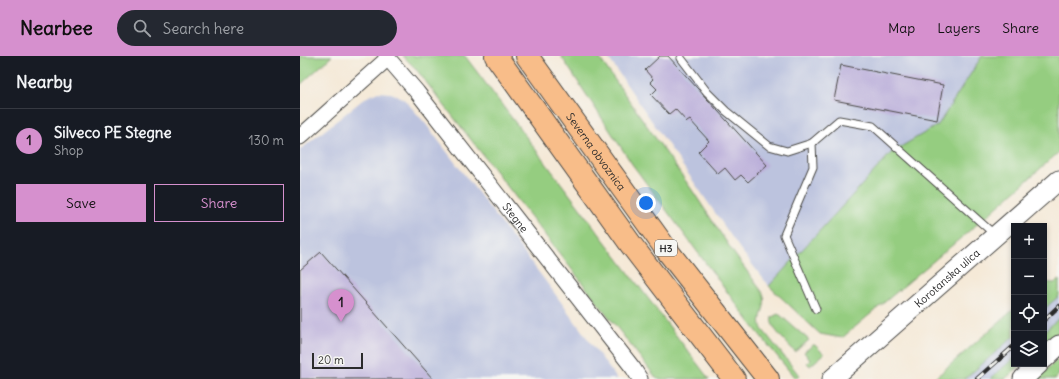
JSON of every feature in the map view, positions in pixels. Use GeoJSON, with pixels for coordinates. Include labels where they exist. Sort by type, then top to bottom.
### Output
{"type":"FeatureCollection","features":[{"type":"Feature","properties":{"kind":"highway"},"geometry":{"type":"LineString","coordinates":[[483,56],[544,124]]}},
{"type":"Feature","properties":{"kind":"highway","name":"H3"},"geometry":{"type":"LineString","coordinates":[[496,56],[632,246],[734,379]]}},
{"type":"Feature","properties":{"kind":"highway","name":"Severna obvoznica"},"geometry":{"type":"LineString","coordinates":[[528,56],[568,114],[666,248],[768,379]]}},
{"type":"Feature","properties":{"kind":"highway"},"geometry":{"type":"LineString","coordinates":[[539,56],[568,114]]}},
{"type":"Feature","properties":{"kind":"street","name":"Stegne"},"geometry":{"type":"LineString","coordinates":[[300,137],[387,57],[545,254],[640,379]]}},
{"type":"Feature","properties":{"kind":"street","name":"Korotanska ulica"},"geometry":{"type":"LineString","coordinates":[[833,378],[1059,180]]}},
{"type":"Feature","properties":{"kind":"street"},"geometry":{"type":"LineString","coordinates":[[1047,356],[1059,345]]}},
{"type":"Feature","properties":{"kind":"street"},"geometry":{"type":"LineString","coordinates":[[1022,379],[1036,367]]}},
{"type":"Feature","properties":{"kind":"lane"},"geometry":{"type":"LineString","coordinates":[[681,58],[707,92],[726,111],[769,146],[787,151],[812,143],[839,120],[873,126],[996,236]]}},
{"type":"Feature","properties":{"kind":"lane"},"geometry":{"type":"LineString","coordinates":[[812,143],[812,167],[784,235],[816,309]]}},
{"type":"Feature","properties":{"kind":"shaded area"},"geometry":{"type":"Polygon","coordinates":[[[607,56],[982,56],[938,125],[892,152],[769,286],[740,249],[607,56]]]}},
{"type":"Feature","properties":{"kind":"shaded area"},"geometry":{"type":"Polygon","coordinates":[[[378,92],[391,93],[403,98],[425,123],[550,287],[617,379],[300,379],[300,150],[365,98],[378,92]]]}},
{"type":"Feature","properties":{"kind":"shaded area"},"geometry":{"type":"Polygon","coordinates":[[[1059,296],[1059,318],[1047,329],[1047,306],[1059,296]]]}},
{"type":"Feature","properties":{"kind":"shaded area"},"geometry":{"type":"Polygon","coordinates":[[[1011,339],[1011,361],[990,379],[965,379],[1011,339]]]}},
{"type":"Feature","properties":{"kind":"green space"},"geometry":{"type":"Polygon","coordinates":[[[300,56],[332,56],[300,85],[300,56]]]}},
{"type":"Feature","properties":{"kind":"green space"},"geometry":{"type":"Polygon","coordinates":[[[403,56],[465,56],[709,379],[657,379],[416,69],[403,56]]]}},
{"type":"Feature","properties":{"kind":"green space"},"geometry":{"type":"Polygon","coordinates":[[[561,56],[598,56],[763,293],[765,303],[760,320],[762,329],[799,375],[795,378],[751,324],[632,164],[561,56]]]}},
{"type":"Feature","properties":{"kind":"green space"},"geometry":{"type":"Polygon","coordinates":[[[982,56],[1059,56],[1059,152],[987,216],[842,338],[820,334],[769,286],[892,152],[938,125],[982,56]]]}},
{"type":"Feature","properties":{"kind":"green space"},"geometry":{"type":"Polygon","coordinates":[[[1059,280],[1059,296],[1047,306],[1047,282],[1054,283],[1059,280]]]}},
{"type":"Feature","properties":{"kind":"green space"},"geometry":{"type":"Polygon","coordinates":[[[1011,312],[1011,339],[965,379],[934,379],[1011,312]]]}},
{"type":"Feature","properties":{"kind":"green space"},"geometry":{"type":"Polygon","coordinates":[[[778,314],[809,340],[795,352],[773,326],[772,317],[778,314]]]}},
{"type":"Feature","properties":{"kind":"green space"},"geometry":{"type":"Polygon","coordinates":[[[1059,318],[1059,331],[1047,342],[1047,329],[1059,318]]]}},
{"type":"Feature","properties":{"kind":"green space"},"geometry":{"type":"Polygon","coordinates":[[[815,345],[824,354],[810,366],[807,363],[810,360],[804,352],[815,345]]]}},
{"type":"Feature","properties":{"kind":"green space"},"geometry":{"type":"Polygon","coordinates":[[[1059,358],[1059,375],[1055,379],[1037,379],[1059,358]]]}},
{"type":"Feature","properties":{"kind":"green space"},"geometry":{"type":"Polygon","coordinates":[[[1011,361],[1011,367],[1019,367],[1005,379],[990,379],[1011,361]]]}},
{"type":"Feature","properties":{"kind":"building"},"geometry":{"type":"Polygon","coordinates":[[[660,56],[668,56],[767,165],[748,182],[741,175],[735,180],[725,168],[718,174],[698,152],[709,141],[690,120],[687,122],[675,109],[669,114],[651,95],[657,89],[650,82],[653,79],[645,70],[660,56]]]}},
{"type":"Feature","properties":{"kind":"building"},"geometry":{"type":"Polygon","coordinates":[[[841,65],[943,85],[937,120],[834,100],[841,65]]]}},
{"type":"Feature","properties":{"kind":"building"},"geometry":{"type":"Polygon","coordinates":[[[321,252],[433,379],[300,379],[300,270],[321,252]]]}},
{"type":"Feature","properties":{"kind":"railway"},"geometry":{"type":"LineString","coordinates":[[1047,317],[1059,306]]}},
{"type":"Feature","properties":{"kind":"railway"},"geometry":{"type":"LineString","coordinates":[[977,379],[1011,349]]}},
{"type":"Feature","properties":{"kind":"place","name":"Silveco PE Stegne"},"geometry":{"type":"Point","coordinates":[341,322]}}]}
